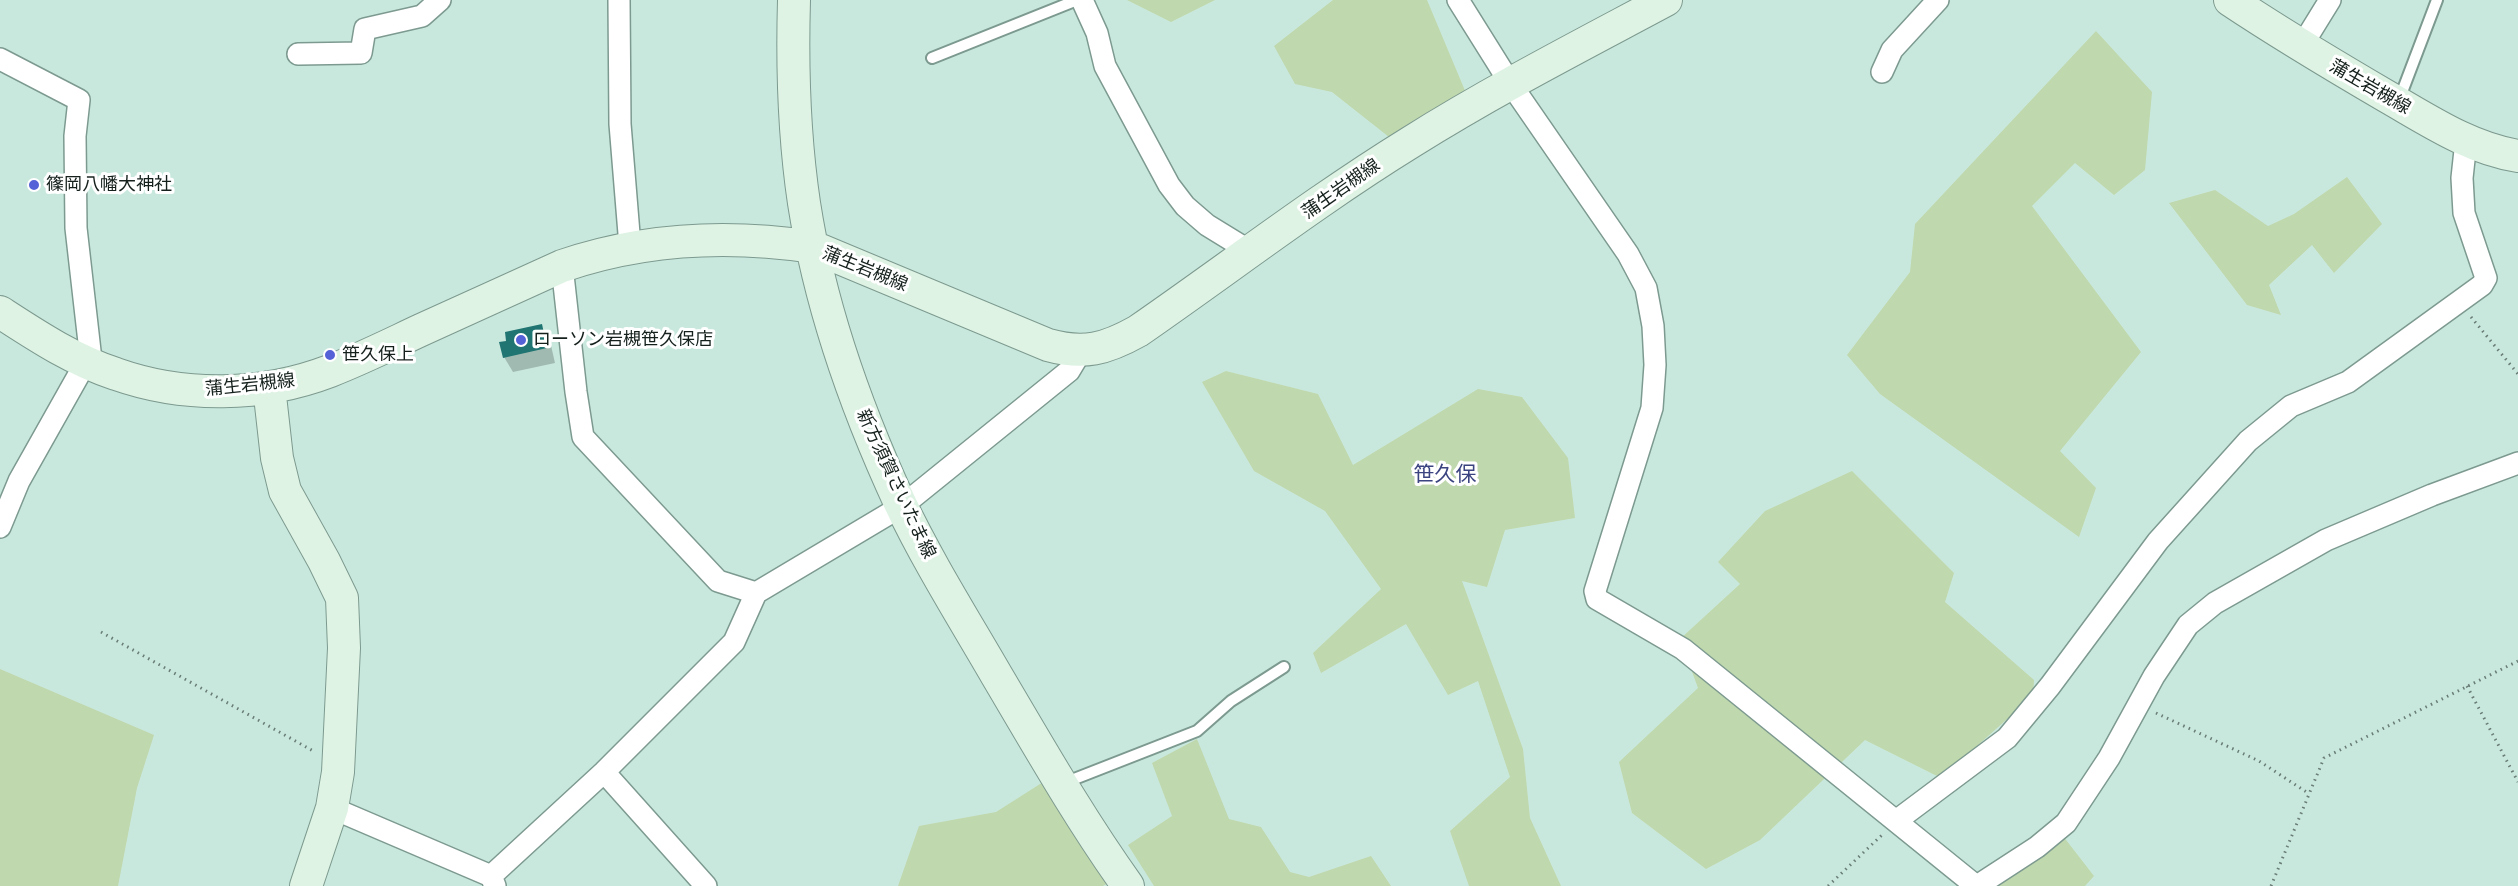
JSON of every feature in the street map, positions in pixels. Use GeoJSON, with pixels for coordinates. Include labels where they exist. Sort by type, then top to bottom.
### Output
{"type":"FeatureCollection","features":[{"type":"Feature","properties":{"kind":"main road","name":"新方須賀さいたま線"},"geometry":{"type":"LineString","coordinates":[[794,0],[792,51],[797,134],[805,204],[813,247],[842,360],[863,418],[902,506],[951,598],[1061,784],[1128,886]]}},
{"type":"Feature","properties":{"kind":"main road","name":"蒲生岩槻線"},"geometry":{"type":"LineString","coordinates":[[0,312],[46,343],[116,374],[176,389],[207,392],[269,387],[329,371],[562,266],[630,246],[703,240],[779,242],[813,247],[1048,345],[1066,350],[1098,349],[1138,331],[1402,148],[1510,83],[1666,0]]}},
{"type":"Feature","properties":{"kind":"main road","name":"蒲生岩槻線"},"geometry":{"type":"LineString","coordinates":[[2230,0],[2301,47],[2466,141],[2518,156]]}},
{"type":"Feature","properties":{"kind":"main road"},"geometry":{"type":"LineString","coordinates":[[269,387],[277,458],[285,491],[342,598],[344,648],[339,766],[332,808],[306,886]]}},
{"type":"Feature","properties":{"kind":"street"},"geometry":{"type":"LineString","coordinates":[[298,54],[361,53],[365,29],[422,15],[440,0]]}},
{"type":"Feature","properties":{"kind":"street"},"geometry":{"type":"LineString","coordinates":[[620,0],[620,124],[630,246]]}},
{"type":"Feature","properties":{"kind":"street"},"geometry":{"type":"LineString","coordinates":[[1082,0],[1097,33],[1105,66],[1169,185],[1185,206],[1207,225],[1251,252]]}},
{"type":"Feature","properties":{"kind":"street"},"geometry":{"type":"LineString","coordinates":[[1458,0],[1510,83],[1628,254],[1646,288],[1653,326],[1655,365],[1652,408],[1595,591],[1597,599],[1683,649],[1976,886],[2037,847],[2066,823],[2109,758],[2138,704],[2188,625],[2215,603],[2326,540],[2432,495],[2518,463]]}},
{"type":"Feature","properties":{"kind":"street"},"geometry":{"type":"LineString","coordinates":[[1882,72],[1892,50],[1938,0]]}},
{"type":"Feature","properties":{"kind":"street"},"geometry":{"type":"LineString","coordinates":[[2301,47],[2330,0]]}},
{"type":"Feature","properties":{"kind":"street"},"geometry":{"type":"LineString","coordinates":[[0,59],[79,100],[75,136],[76,228],[90,351],[19,481],[0,527]]}},
{"type":"Feature","properties":{"kind":"street"},"geometry":{"type":"LineString","coordinates":[[1896,821],[2007,738],[2050,686],[2158,541],[2248,441],[2291,406],[2348,382],[2482,285],[2486,278],[2464,213],[2462,178],[2466,141]]}},
{"type":"Feature","properties":{"kind":"street"},"geometry":{"type":"LineString","coordinates":[[562,266],[583,437],[718,581],[756,593]]}},
{"type":"Feature","properties":{"kind":"street"},"geometry":{"type":"LineString","coordinates":[[332,808],[493,881],[734,642],[756,593],[902,506],[1070,371],[1081,351]]}},
{"type":"Feature","properties":{"kind":"street"},"geometry":{"type":"LineString","coordinates":[[604,772],[706,886]]}},
{"type":"Feature","properties":{"kind":"lane"},"geometry":{"type":"LineString","coordinates":[[932,58],[1077,0]]}},
{"type":"Feature","properties":{"kind":"lane"},"geometry":{"type":"LineString","coordinates":[[2398,103],[2438,0]]}},
{"type":"Feature","properties":{"kind":"lane"},"geometry":{"type":"LineString","coordinates":[[1061,784],[1197,731],[1231,701],[1284,667]]}},
{"type":"Feature","properties":{"kind":"path"},"geometry":{"type":"LineString","coordinates":[[2458,302],[2518,374]]}},
{"type":"Feature","properties":{"kind":"path"},"geometry":{"type":"LineString","coordinates":[[101,632],[339,766]]}},
{"type":"Feature","properties":{"kind":"path"},"geometry":{"type":"LineString","coordinates":[[2271,886],[2324,758],[2518,661]]}},
{"type":"Feature","properties":{"kind":"path"},"geometry":{"type":"LineString","coordinates":[[2467,686],[2518,782]]}},
{"type":"Feature","properties":{"kind":"path"},"geometry":{"type":"LineString","coordinates":[[2138,704],[2259,761],[2308,793]]}},
{"type":"Feature","properties":{"kind":"path"},"geometry":{"type":"LineString","coordinates":[[1828,886],[1896,821]]}},
{"type":"Feature","properties":{"kind":"green space"},"geometry":{"type":"Polygon","coordinates":[[[1127,0],[1215,0],[1171,22],[1127,0]]]}},
{"type":"Feature","properties":{"kind":"green space"},"geometry":{"type":"Polygon","coordinates":[[[1333,0],[1427,0],[1466,93],[1389,137],[1332,92],[1295,84],[1274,46],[1333,0]]]}},
{"type":"Feature","properties":{"kind":"green space"},"geometry":{"type":"Polygon","coordinates":[[[2096,31],[2152,92],[2145,170],[2114,195],[2075,163],[2032,206],[2141,352],[2060,451],[2096,488],[2079,537],[1880,394],[1847,355],[1910,272],[1915,224],[2096,31]]]}},
{"type":"Feature","properties":{"kind":"green space"},"geometry":{"type":"Polygon","coordinates":[[[2347,177],[2382,224],[2334,273],[2312,245],[2269,285],[2281,315],[2247,305],[2169,203],[2215,190],[2268,226],[2294,214],[2347,177]]]}},
{"type":"Feature","properties":{"kind":"green space"},"geometry":{"type":"Polygon","coordinates":[[[1226,371],[1318,394],[1353,465],[1478,389],[1522,397],[1568,458],[1575,518],[1505,530],[1487,587],[1462,581],[1523,749],[1530,818],[1561,886],[1469,886],[1450,831],[1510,777],[1478,681],[1448,695],[1406,624],[1321,673],[1313,653],[1381,589],[1325,511],[1254,471],[1202,382],[1226,371]]]}},
{"type":"Feature","properties":{"kind":"green space"},"geometry":{"type":"Polygon","coordinates":[[[1852,471],[1954,573],[1945,602],[2034,680],[2033,696],[1941,778],[1865,740],[1760,840],[1706,869],[1632,813],[1619,762],[1698,688],[1680,639],[1740,584],[1718,562],[1765,511],[1852,471]]]}},
{"type":"Feature","properties":{"kind":"green space"},"geometry":{"type":"Polygon","coordinates":[[[0,669],[154,735],[137,788],[118,886],[0,886],[0,669]]]}},
{"type":"Feature","properties":{"kind":"green space"},"geometry":{"type":"Polygon","coordinates":[[[1197,739],[1229,819],[1261,827],[1290,872],[1309,877],[1371,856],[1391,886],[1154,886],[1128,845],[1172,816],[1152,763],[1197,739]]]}},
{"type":"Feature","properties":{"kind":"green space"},"geometry":{"type":"Polygon","coordinates":[[[1051,777],[1110,882],[1103,886],[898,886],[919,826],[996,812],[1051,777]]]}},
{"type":"Feature","properties":{"kind":"green space"},"geometry":{"type":"Polygon","coordinates":[[[2063,836],[2094,876],[2085,886],[1997,886],[2063,836]]]}},
{"type":"Feature","properties":{"kind":"building"},"geometry":{"type":"Polygon","coordinates":[[[542,324],[547,348],[503,358],[499,342],[506,341],[505,332],[542,324]]]}},
{"type":"Feature","properties":{"kind":"place","name":"篠岡八幡大神社"},"geometry":{"type":"Point","coordinates":[34,185]}},
{"type":"Feature","properties":{"kind":"place","name":"ローソン岩槻笹久保店"},"geometry":{"type":"Point","coordinates":[521,340]}},
{"type":"Feature","properties":{"kind":"place","name":"笹久保上"},"geometry":{"type":"Point","coordinates":[330,355]}},
{"type":"Feature","properties":{"kind":"district","name":"笹久保"},"geometry":{"type":"Point","coordinates":[1445,475]}}]}
